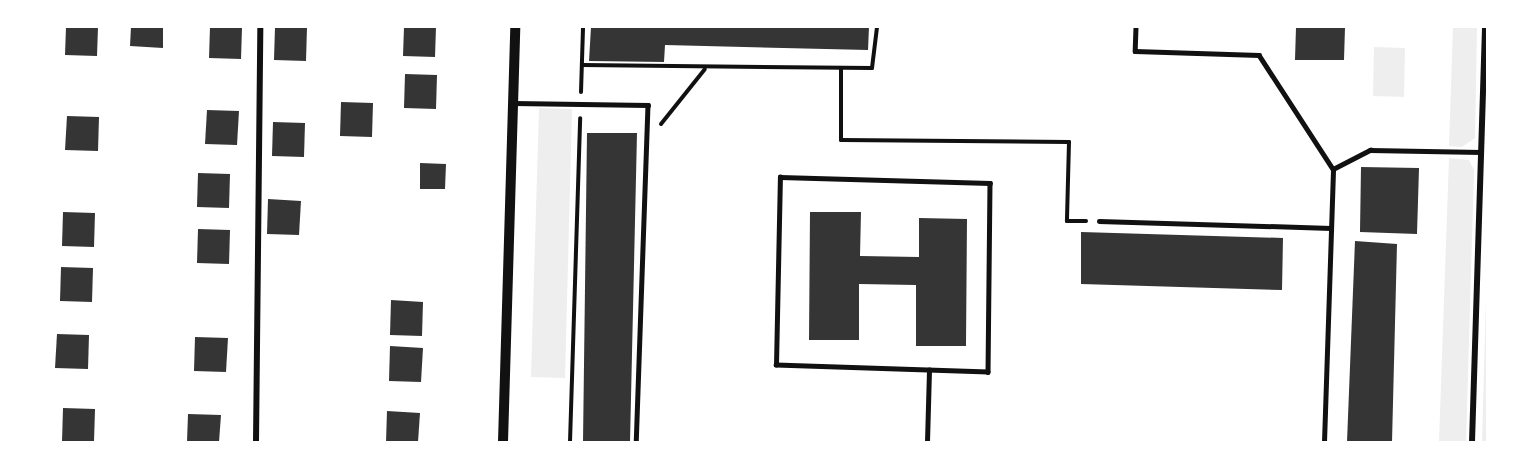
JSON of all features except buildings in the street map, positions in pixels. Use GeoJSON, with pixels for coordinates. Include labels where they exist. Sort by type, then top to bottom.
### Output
{"type":"FeatureCollection","features":[{"type":"Feature","properties":{"kind":"street"},"geometry":{"type":"LineString","coordinates":[[256,442],[260,27]]}},
{"type":"Feature","properties":{"kind":"street"},"geometry":{"type":"LineString","coordinates":[[503,442],[515,27]]}},
{"type":"Feature","properties":{"kind":"street"},"geometry":{"type":"LineString","coordinates":[[1472,442],[1485,27]]}},
{"type":"Feature","properties":{"kind":"lane"},"geometry":{"type":"LineString","coordinates":[[1136,27],[1135,51],[1259,54],[1333,169],[1324,442]]}},
{"type":"Feature","properties":{"kind":"lane"},"geometry":{"type":"LineString","coordinates":[[513,103],[648,105],[636,442]]}},
{"type":"Feature","properties":{"kind":"lane"},"geometry":{"type":"LineString","coordinates":[[1333,169],[1370,150],[1481,152]]}},
{"type":"Feature","properties":{"kind":"lane"},"geometry":{"type":"LineString","coordinates":[[780,177],[990,183],[988,372],[929,370],[776,365],[780,177]]}},
{"type":"Feature","properties":{"kind":"lane"},"geometry":{"type":"LineString","coordinates":[[1099,221],[1331,228]]}},
{"type":"Feature","properties":{"kind":"lane"},"geometry":{"type":"LineString","coordinates":[[927,442],[929,370]]}},
{"type":"Feature","properties":{"kind":"path"},"geometry":{"type":"LineString","coordinates":[[570,442],[583,27]]}},
{"type":"Feature","properties":{"kind":"path"},"geometry":{"type":"LineString","coordinates":[[582,65],[872,68],[877,27]]}},
{"type":"Feature","properties":{"kind":"path"},"geometry":{"type":"LineString","coordinates":[[647,149],[705,68]]}},
{"type":"Feature","properties":{"kind":"path"},"geometry":{"type":"LineString","coordinates":[[841,68],[841,140],[1068,142],[1067,221],[1099,221]]}},
{"type":"Feature","properties":{"kind":"shaded area"},"geometry":{"type":"Polygon","coordinates":[[[1453,27],[1477,27],[1475,138],[1462,147],[1449,146],[1453,27]]]}},
{"type":"Feature","properties":{"kind":"shaded area"},"geometry":{"type":"Polygon","coordinates":[[[1374,47],[1405,48],[1404,97],[1373,96],[1374,47]]]}},
{"type":"Feature","properties":{"kind":"shaded area"},"geometry":{"type":"Polygon","coordinates":[[[539,108],[572,109],[565,378],[531,377],[539,108]]]}},
{"type":"Feature","properties":{"kind":"shaded area"},"geometry":{"type":"Polygon","coordinates":[[[1449,158],[1469,160],[1474,170],[1466,442],[1439,442],[1449,158]]]}},
{"type":"Feature","properties":{"kind":"shaded area"},"geometry":{"type":"Polygon","coordinates":[[[1487,261],[1487,442],[1482,442],[1487,261]]]}}]}
